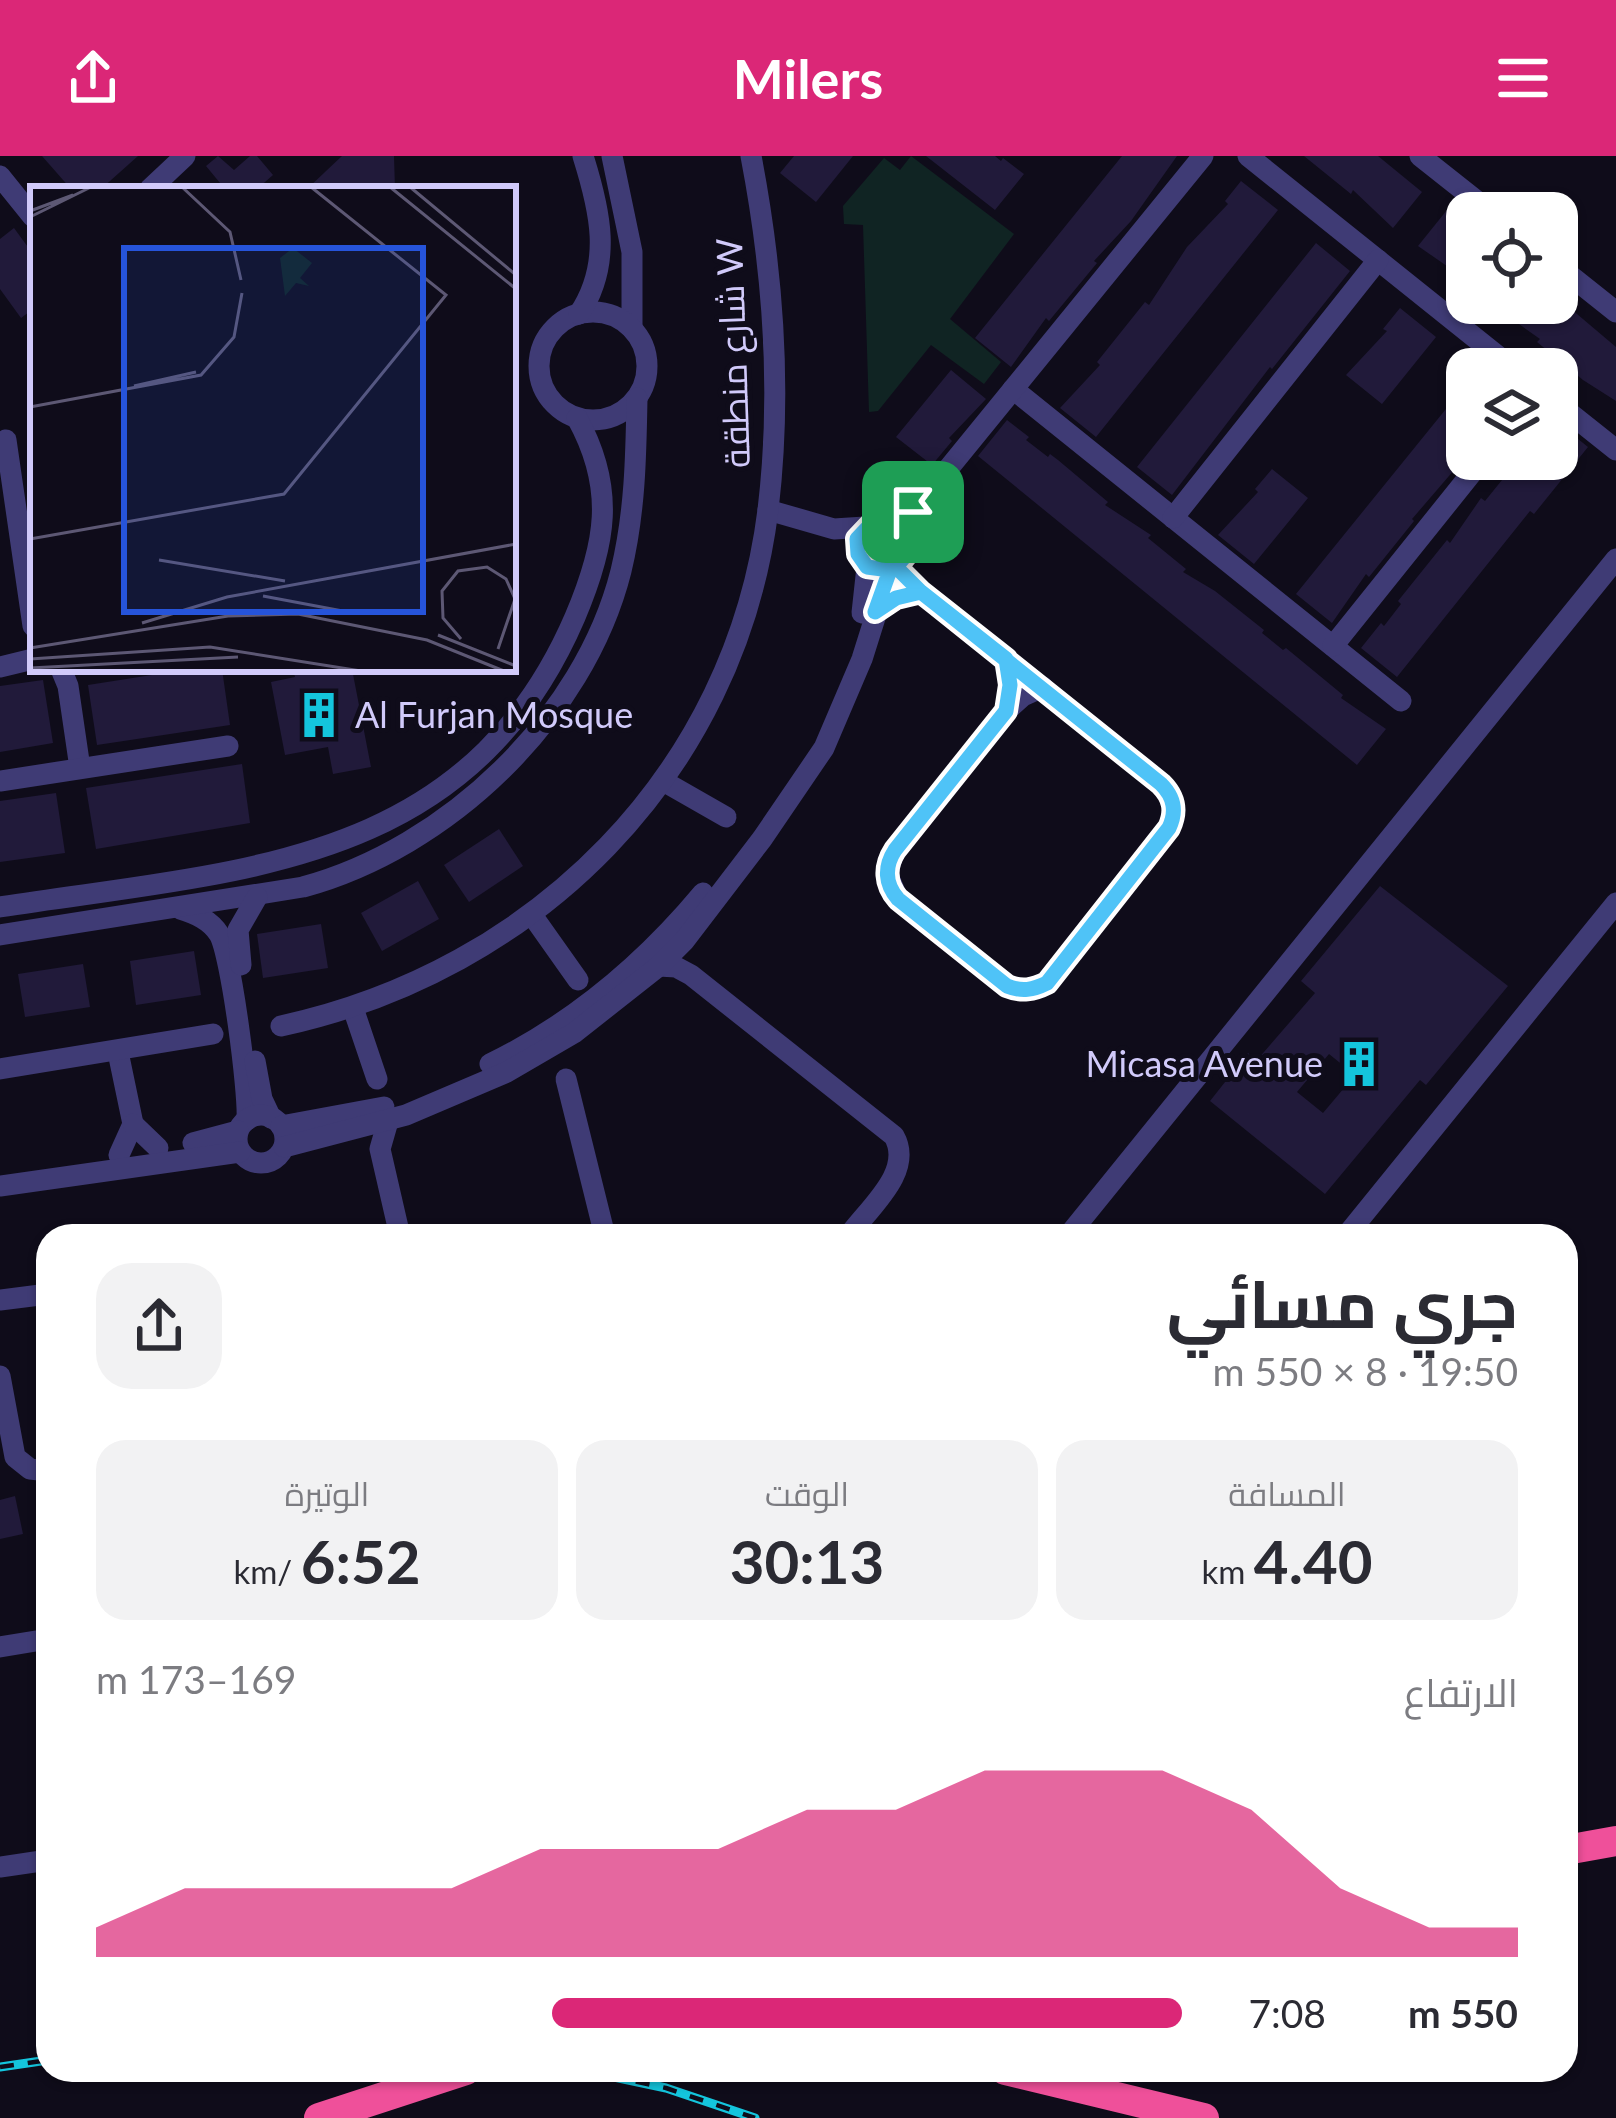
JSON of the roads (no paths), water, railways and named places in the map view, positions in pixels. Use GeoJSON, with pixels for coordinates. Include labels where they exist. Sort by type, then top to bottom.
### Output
{"type":"FeatureCollection","features":[{"type":"Feature","properties":{"kind":"highway"},"geometry":{"type":"LineString","coordinates":[[1578,1848],[1616,1841]]}},
{"type":"Feature","properties":{"kind":"highway"},"geometry":{"type":"LineString","coordinates":[[319,2118],[435,2082]]}},
{"type":"Feature","properties":{"kind":"highway"},"geometry":{"type":"LineString","coordinates":[[1055,2082],[1204,2118]]}},
{"type":"Feature","properties":{"kind":"street"},"geometry":{"type":"LineString","coordinates":[[153,186],[185,156]]}},
{"type":"Feature","properties":{"kind":"street"},"geometry":{"type":"LineString","coordinates":[[579,314],[596,280],[603,243],[583,156]]}},
{"type":"Feature","properties":{"kind":"street"},"geometry":{"type":"LineString","coordinates":[[577,418],[603,419],[628,408],[644,385],[647,355],[632,328],[632,252],[613,156]]}},
{"type":"Feature","properties":{"kind":"street","name":"شارع منطقة W"},"geometry":{"type":"LineString","coordinates":[[281,1026],[353,1008],[431,977],[532,915],[614,841],[662,782],[694,732],[734,643],[768,511],[772,328],[764,231],[751,156]]}},
{"type":"Feature","properties":{"kind":"street"},"geometry":{"type":"LineString","coordinates":[[875,555],[906,555],[913,512],[1203,156]]}},
{"type":"Feature","properties":{"kind":"street"},"geometry":{"type":"LineString","coordinates":[[1248,156],[1488,348]]}},
{"type":"Feature","properties":{"kind":"street"},"geometry":{"type":"LineString","coordinates":[[1420,156],[1465,192]]}},
{"type":"Feature","properties":{"kind":"street"},"geometry":{"type":"LineString","coordinates":[[0,176],[30,213]]}},
{"type":"Feature","properties":{"kind":"street"},"geometry":{"type":"LineString","coordinates":[[1173,518],[1378,260]]}},
{"type":"Feature","properties":{"kind":"street"},"geometry":{"type":"LineString","coordinates":[[1578,282],[1616,312]]}},
{"type":"Feature","properties":{"kind":"street"},"geometry":{"type":"LineString","coordinates":[[0,907],[286,861],[376,829],[440,790],[523,706],[567,635],[584,596],[603,528],[604,499],[591,443],[577,418],[550,400],[542,386],[539,356],[553,329],[579,314],[608,314],[632,328]]}},
{"type":"Feature","properties":{"kind":"street"},"geometry":{"type":"LineString","coordinates":[[1013,389],[1401,701]]}},
{"type":"Feature","properties":{"kind":"street"},"geometry":{"type":"LineString","coordinates":[[0,934],[257,897],[327,880],[415,838],[482,786],[549,716],[596,636],[620,576],[633,512],[637,398]]}},
{"type":"Feature","properties":{"kind":"street"},"geometry":{"type":"LineString","coordinates":[[1578,420],[1616,450]]}},
{"type":"Feature","properties":{"kind":"street"},"geometry":{"type":"LineString","coordinates":[[6,440],[30,605]]}},
{"type":"Feature","properties":{"kind":"street"},"geometry":{"type":"LineString","coordinates":[[1333,646],[1466,480]]}},
{"type":"Feature","properties":{"kind":"street"},"geometry":{"type":"LineString","coordinates":[[768,511],[834,529],[875,555],[1043,687],[1167,790],[1174,814],[1169,828],[1047,983],[1028,990],[1007,986],[898,899],[887,873],[895,850],[1006,711],[1043,687]]}},
{"type":"Feature","properties":{"kind":"street"},"geometry":{"type":"LineString","coordinates":[[0,1186],[242,1134],[263,1115],[278,1130],[359,1129],[388,1121],[440,1103],[541,1053],[605,1011],[684,940],[824,748],[851,690],[875,612],[874,521],[913,512]]}},
{"type":"Feature","properties":{"kind":"street"},"geometry":{"type":"LineString","coordinates":[[889,521],[907,539]]}},
{"type":"Feature","properties":{"kind":"street"},"geometry":{"type":"LineString","coordinates":[[278,1130],[368,1112],[466,1075],[566,1021],[648,956],[729,862],[812,741],[849,656],[875,555]]}},
{"type":"Feature","properties":{"kind":"street"},"geometry":{"type":"LineString","coordinates":[[1078,1224],[1616,559]]}},
{"type":"Feature","properties":{"kind":"street"},"geometry":{"type":"LineString","coordinates":[[875,612],[896,598],[921,592]]}},
{"type":"Feature","properties":{"kind":"street"},"geometry":{"type":"LineString","coordinates":[[0,652],[30,656]]}},
{"type":"Feature","properties":{"kind":"street"},"geometry":{"type":"LineString","coordinates":[[0,667],[30,657]]}},
{"type":"Feature","properties":{"kind":"street"},"geometry":{"type":"LineString","coordinates":[[1006,659],[1010,685],[1006,711]]}},
{"type":"Feature","properties":{"kind":"street"},"geometry":{"type":"LineString","coordinates":[[62,672],[80,768]]}},
{"type":"Feature","properties":{"kind":"street"},"geometry":{"type":"LineString","coordinates":[[0,781],[228,746]]}},
{"type":"Feature","properties":{"kind":"street"},"geometry":{"type":"LineString","coordinates":[[662,782],[726,818]]}},
{"type":"Feature","properties":{"kind":"street"},"geometry":{"type":"LineString","coordinates":[[180,909],[211,924],[223,942],[247,1094],[242,1134],[254,1163],[263,1163],[276,1158],[278,1130],[261,1092],[237,939],[241,921],[257,897]]}},
{"type":"Feature","properties":{"kind":"street"},"geometry":{"type":"LineString","coordinates":[[1356,1224],[1616,903]]}},
{"type":"Feature","properties":{"kind":"street"},"geometry":{"type":"LineString","coordinates":[[532,915],[578,980]]}},
{"type":"Feature","properties":{"kind":"street"},"geometry":{"type":"LineString","coordinates":[[684,940],[692,975]]}},
{"type":"Feature","properties":{"kind":"street"},"geometry":{"type":"LineString","coordinates":[[659,966],[692,975],[898,1141],[898,1172],[858,1224]]}},
{"type":"Feature","properties":{"kind":"street"},"geometry":{"type":"LineString","coordinates":[[353,1008],[377,1079]]}},
{"type":"Feature","properties":{"kind":"street"},"geometry":{"type":"LineString","coordinates":[[0,1069],[213,1034]]}},
{"type":"Feature","properties":{"kind":"street"},"geometry":{"type":"LineString","coordinates":[[118,1052],[133,1124],[158,1148]]}},
{"type":"Feature","properties":{"kind":"street"},"geometry":{"type":"LineString","coordinates":[[566,1079],[602,1224]]}},
{"type":"Feature","properties":{"kind":"street"},"geometry":{"type":"LineString","coordinates":[[388,1121],[380,1149],[397,1224]]}},
{"type":"Feature","properties":{"kind":"street"},"geometry":{"type":"LineString","coordinates":[[119,1155],[133,1124]]}},
{"type":"Feature","properties":{"kind":"street"},"geometry":{"type":"LineString","coordinates":[[359,1129],[380,1149]]}},
{"type":"Feature","properties":{"kind":"street"},"geometry":{"type":"LineString","coordinates":[[0,1174],[242,1134]]}},
{"type":"Feature","properties":{"kind":"street"},"geometry":{"type":"LineString","coordinates":[[0,1300],[36,1296]]}},
{"type":"Feature","properties":{"kind":"street"},"geometry":{"type":"LineString","coordinates":[[0,1376],[15,1457],[36,1470]]}},
{"type":"Feature","properties":{"kind":"street"},"geometry":{"type":"LineString","coordinates":[[0,1647],[36,1641]]}},
{"type":"Feature","properties":{"kind":"street"},"geometry":{"type":"LineString","coordinates":[[0,1868],[36,1862]]}},
{"type":"Feature","properties":{"kind":"railway"},"geometry":{"type":"LineString","coordinates":[[0,2067],[36,2062]]}},
{"type":"Feature","properties":{"kind":"railway"},"geometry":{"type":"LineString","coordinates":[[638,2082],[755,2118]]}},
{"type":"Feature","properties":{"kind":"place","name":"Al Furjan Mosque"},"geometry":{"type":"Point","coordinates":[319,715]}},
{"type":"Feature","properties":{"kind":"place","name":"Micasa Avenue"},"geometry":{"type":"Point","coordinates":[1359,1064]}}]}
